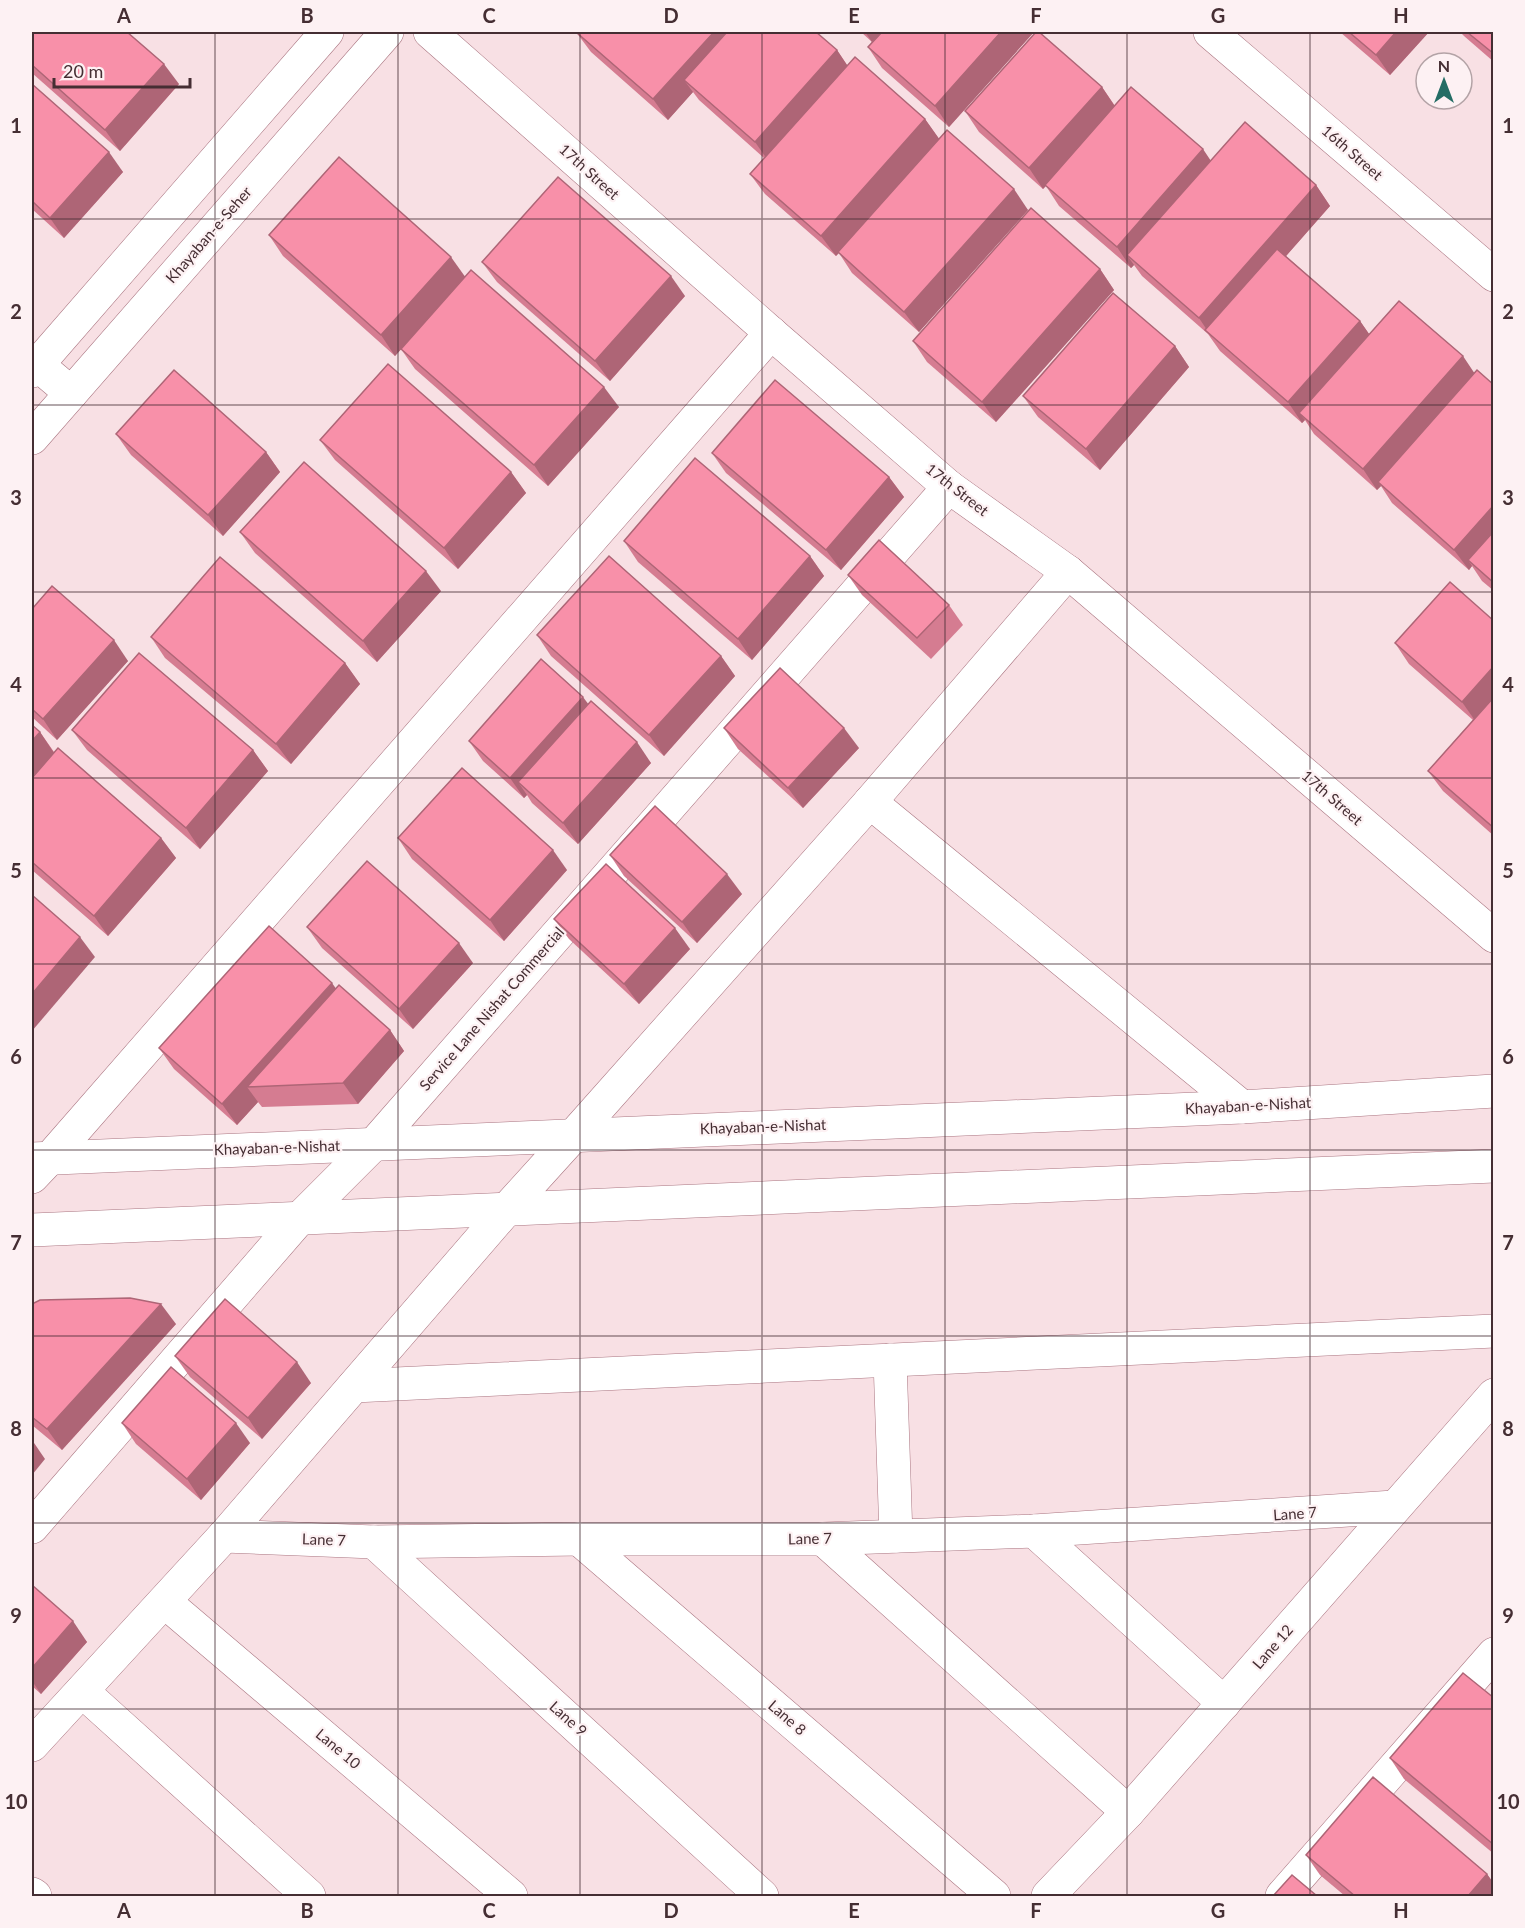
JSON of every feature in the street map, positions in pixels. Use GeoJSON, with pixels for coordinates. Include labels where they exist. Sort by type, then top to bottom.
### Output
{"type":"FeatureCollection","features":[{"type":"Feature","properties":{"kind":"street"},"geometry":{"type":"LineString","coordinates":[[71,393],[33,365],[327,32]]}},
{"type":"Feature","properties":{"kind":"street","name":"Khayaban-e-Seher"},"geometry":{"type":"LineString","coordinates":[[32,438],[387,32]]}},
{"type":"Feature","properties":{"kind":"street","name":"17th Street"},"geometry":{"type":"LineString","coordinates":[[430,32],[949,487],[1068,572],[1494,936]]}},
{"type":"Feature","properties":{"kind":"street","name":"16th Street"},"geometry":{"type":"LineString","coordinates":[[1210,32],[1494,275]]}},
{"type":"Feature","properties":{"kind":"street"},"geometry":{"type":"LineString","coordinates":[[38,1164],[771,333]]}},
{"type":"Feature","properties":{"kind":"street","name":"Service Lane Nishat Commercial"},"geometry":{"type":"LineString","coordinates":[[32,1527],[300,1218],[374,1144],[949,487]]}},
{"type":"Feature","properties":{"kind":"street"},"geometry":{"type":"LineString","coordinates":[[32,1745],[224,1536],[506,1210],[870,802],[1068,572]]}},
{"type":"Feature","properties":{"kind":"street"},"geometry":{"type":"LineString","coordinates":[[870,802],[1242,1107]]}},
{"type":"Feature","properties":{"kind":"street","name":"Khayaban-e-Nishat"},"geometry":{"type":"LineString","coordinates":[[38,1164],[374,1144],[1242,1107],[1494,1091]]}},
{"type":"Feature","properties":{"kind":"street"},"geometry":{"type":"LineString","coordinates":[[32,1230],[1494,1167]]}},
{"type":"Feature","properties":{"kind":"street"},"geometry":{"type":"LineString","coordinates":[[354,1386],[1494,1331]]}},
{"type":"Feature","properties":{"kind":"street"},"geometry":{"type":"LineString","coordinates":[[890,1360],[896,1536]]}},
{"type":"Feature","properties":{"kind":"street","name":"Lane 12"},"geometry":{"type":"LineString","coordinates":[[1048,1896],[1128,1812],[1494,1395]]}},
{"type":"Feature","properties":{"kind":"street","name":"Lane 7"},"geometry":{"type":"LineString","coordinates":[[224,1536],[374,1542],[823,1539],[1034,1531],[1394,1507]]}},
{"type":"Feature","properties":{"kind":"street"},"geometry":{"type":"LineString","coordinates":[[1034,1531],[1224,1703]]}},
{"type":"Feature","properties":{"kind":"street","name":"Lane 8"},"geometry":{"type":"LineString","coordinates":[[579,1539],[994,1896]]}},
{"type":"Feature","properties":{"kind":"street"},"geometry":{"type":"LineString","coordinates":[[823,1539],[1128,1812]]}},
{"type":"Feature","properties":{"kind":"street","name":"Lane 9"},"geometry":{"type":"LineString","coordinates":[[374,1542],[762,1896]]}},
{"type":"Feature","properties":{"kind":"street","name":"Lane 10"},"geometry":{"type":"LineString","coordinates":[[165,1602],[512,1896]]}},
{"type":"Feature","properties":{"kind":"street"},"geometry":{"type":"LineString","coordinates":[[1282,1896],[1494,1654]]}},
{"type":"Feature","properties":{"kind":"street"},"geometry":{"type":"LineString","coordinates":[[82,1691],[309,1896]]}},
{"type":"Feature","properties":{"kind":"building"},"geometry":{"type":"Polygon","coordinates":[[[32,32],[127,32],[164,64],[105,130],[32,65],[32,32]]]}},
{"type":"Feature","properties":{"kind":"building"},"geometry":{"type":"Polygon","coordinates":[[[576,32],[714,32],[653,99],[576,32]]]}},
{"type":"Feature","properties":{"kind":"building"},"geometry":{"type":"Polygon","coordinates":[[[727,32],[816,32],[837,50],[755,142],[684,80],[727,32]]]}},
{"type":"Feature","properties":{"kind":"building"},"geometry":{"type":"Polygon","coordinates":[[[882,32],[1001,32],[935,106],[868,47],[882,32]]]}},
{"type":"Feature","properties":{"kind":"building"},"geometry":{"type":"Polygon","coordinates":[[[1036,32],[1039,32],[1102,87],[1029,168],[965,111],[1036,32]]]}},
{"type":"Feature","properties":{"kind":"building"},"geometry":{"type":"Polygon","coordinates":[[[1349,32],[1396,32],[1376,55],[1349,32]]]}},
{"type":"Feature","properties":{"kind":"building"},"geometry":{"type":"Polygon","coordinates":[[[1467,32],[1494,32],[1494,54],[1467,32]]]}},
{"type":"Feature","properties":{"kind":"building"},"geometry":{"type":"Polygon","coordinates":[[[855,57],[925,119],[821,236],[750,174],[855,57]]]}},
{"type":"Feature","properties":{"kind":"building"},"geometry":{"type":"Polygon","coordinates":[[[32,84],[109,152],[50,218],[32,201],[32,84]]]}},
{"type":"Feature","properties":{"kind":"building"},"geometry":{"type":"Polygon","coordinates":[[[1131,87],[1203,149],[1117,247],[1045,185],[1131,87]]]}},
{"type":"Feature","properties":{"kind":"building"},"geometry":{"type":"Polygon","coordinates":[[[1245,122],[1316,185],[1199,318],[1127,255],[1245,122]]]}},
{"type":"Feature","properties":{"kind":"building"},"geometry":{"type":"Polygon","coordinates":[[[947,130],[1014,189],[904,312],[838,252],[947,130]]]}},
{"type":"Feature","properties":{"kind":"building"},"geometry":{"type":"Polygon","coordinates":[[[339,157],[451,257],[381,335],[269,235],[339,157]]]}},
{"type":"Feature","properties":{"kind":"building"},"geometry":{"type":"Polygon","coordinates":[[[558,177],[671,276],[595,361],[482,262],[558,177]]]}},
{"type":"Feature","properties":{"kind":"building"},"geometry":{"type":"Polygon","coordinates":[[[1031,208],[1100,269],[982,402],[913,341],[1031,208]]]}},
{"type":"Feature","properties":{"kind":"building"},"geometry":{"type":"Polygon","coordinates":[[[1277,249],[1360,321],[1288,402],[1205,330],[1277,249]]]}},
{"type":"Feature","properties":{"kind":"building"},"geometry":{"type":"Polygon","coordinates":[[[471,270],[604,387],[534,465],[401,349],[471,270]]]}},
{"type":"Feature","properties":{"kind":"building"},"geometry":{"type":"Polygon","coordinates":[[[1113,293],[1175,346],[1086,449],[1023,396],[1113,293]]]}},
{"type":"Feature","properties":{"kind":"building"},"geometry":{"type":"Polygon","coordinates":[[[1399,301],[1463,356],[1363,469],[1299,413],[1399,301]]]}},
{"type":"Feature","properties":{"kind":"building"},"geometry":{"type":"Polygon","coordinates":[[[388,364],[511,472],[444,548],[320,440],[388,364]]]}},
{"type":"Feature","properties":{"kind":"building"},"geometry":{"type":"Polygon","coordinates":[[[174,370],[266,452],[208,515],[116,434],[174,370]]]}},
{"type":"Feature","properties":{"kind":"building"},"geometry":{"type":"Polygon","coordinates":[[[1477,370],[1494,385],[1494,505],[1454,550],[1378,482],[1477,370]]]}},
{"type":"Feature","properties":{"kind":"building"},"geometry":{"type":"Polygon","coordinates":[[[775,380],[889,477],[826,550],[712,453],[775,380]]]}},
{"type":"Feature","properties":{"kind":"building"},"geometry":{"type":"Polygon","coordinates":[[[695,458],[810,556],[738,639],[624,541],[695,458]]]}},
{"type":"Feature","properties":{"kind":"building"},"geometry":{"type":"Polygon","coordinates":[[[304,462],[426,571],[363,641],[240,532],[304,462]]]}},
{"type":"Feature","properties":{"kind":"building"},"geometry":{"type":"Polygon","coordinates":[[[1494,531],[1494,583],[1468,560],[1494,531]]]}},
{"type":"Feature","properties":{"kind":"building"},"geometry":{"type":"Polygon","coordinates":[[[879,540],[949,605],[917,638],[848,575],[879,540]]]}},
{"type":"Feature","properties":{"kind":"building"},"geometry":{"type":"Polygon","coordinates":[[[609,556],[721,656],[649,735],[537,635],[609,556]]]}},
{"type":"Feature","properties":{"kind":"building"},"geometry":{"type":"Polygon","coordinates":[[[220,557],[345,663],[276,744],[151,637],[220,557]]]}},
{"type":"Feature","properties":{"kind":"building"},"geometry":{"type":"Polygon","coordinates":[[[1450,582],[1494,621],[1494,666],[1462,702],[1395,643],[1450,582]]]}},
{"type":"Feature","properties":{"kind":"building"},"geometry":{"type":"Polygon","coordinates":[[[52,586],[114,640],[43,719],[32,709],[32,609],[52,586]]]}},
{"type":"Feature","properties":{"kind":"building"},"geometry":{"type":"Polygon","coordinates":[[[139,653],[253,750],[186,828],[72,730],[139,653]]]}},
{"type":"Feature","properties":{"kind":"building"},"geometry":{"type":"Polygon","coordinates":[[[541,659],[583,697],[510,778],[469,741],[541,659]]]}},
{"type":"Feature","properties":{"kind":"building"},"geometry":{"type":"Polygon","coordinates":[[[780,668],[844,728],[788,788],[724,728],[780,668]]]}},
{"type":"Feature","properties":{"kind":"building"},"geometry":{"type":"Polygon","coordinates":[[[1494,697],[1494,828],[1428,771],[1494,697]]]}},
{"type":"Feature","properties":{"kind":"building"},"geometry":{"type":"Polygon","coordinates":[[[591,701],[637,742],[563,823],[518,782],[591,701]]]}},
{"type":"Feature","properties":{"kind":"building"},"geometry":{"type":"Polygon","coordinates":[[[32,725],[40,732],[32,741],[32,725]]]}},
{"type":"Feature","properties":{"kind":"building"},"geometry":{"type":"Polygon","coordinates":[[[58,748],[161,838],[94,916],[32,862],[32,778],[58,748]]]}},
{"type":"Feature","properties":{"kind":"building"},"geometry":{"type":"Polygon","coordinates":[[[462,768],[553,850],[490,920],[398,838],[462,768]]]}},
{"type":"Feature","properties":{"kind":"building"},"geometry":{"type":"Polygon","coordinates":[[[655,806],[727,874],[682,922],[610,855],[655,806]]]}},
{"type":"Feature","properties":{"kind":"building"},"geometry":{"type":"Polygon","coordinates":[[[367,861],[459,943],[399,1009],[307,927],[367,861]]]}},
{"type":"Feature","properties":{"kind":"building"},"geometry":{"type":"Polygon","coordinates":[[[606,864],[675,928],[624,984],[554,919],[606,864]]]}},
{"type":"Feature","properties":{"kind":"building"},"geometry":{"type":"Polygon","coordinates":[[[32,895],[80,937],[32,994],[32,895]]]}},
{"type":"Feature","properties":{"kind":"building"},"geometry":{"type":"Polygon","coordinates":[[[269,926],[332,983],[222,1104],[159,1048],[269,926]]]}},
{"type":"Feature","properties":{"kind":"building"},"geometry":{"type":"Polygon","coordinates":[[[339,985],[390,1030],[343,1083],[247,1087],[339,985]]]}},
{"type":"Feature","properties":{"kind":"building"},"geometry":{"type":"Polygon","coordinates":[[[130,1298],[161,1304],[47,1429],[32,1417],[32,1304],[40,1300],[130,1298]]]}},
{"type":"Feature","properties":{"kind":"building"},"geometry":{"type":"Polygon","coordinates":[[[225,1299],[297,1362],[248,1418],[175,1356],[225,1299]]]}},
{"type":"Feature","properties":{"kind":"building"},"geometry":{"type":"Polygon","coordinates":[[[171,1367],[236,1423],[187,1479],[122,1423],[171,1367]]]}},
{"type":"Feature","properties":{"kind":"building"},"geometry":{"type":"Polygon","coordinates":[[[32,1585],[73,1621],[32,1668],[32,1585]]]}},
{"type":"Feature","properties":{"kind":"building"},"geometry":{"type":"Polygon","coordinates":[[[1463,1673],[1494,1698],[1494,1845],[1390,1758],[1463,1673]]]}},
{"type":"Feature","properties":{"kind":"building"},"geometry":{"type":"Polygon","coordinates":[[[1373,1777],[1487,1874],[1468,1896],[1355,1896],[1306,1855],[1373,1777]]]}},
{"type":"Feature","properties":{"kind":"building"},"geometry":{"type":"Polygon","coordinates":[[[1292,1875],[1317,1896],[1273,1896],[1292,1875]]]}}]}
